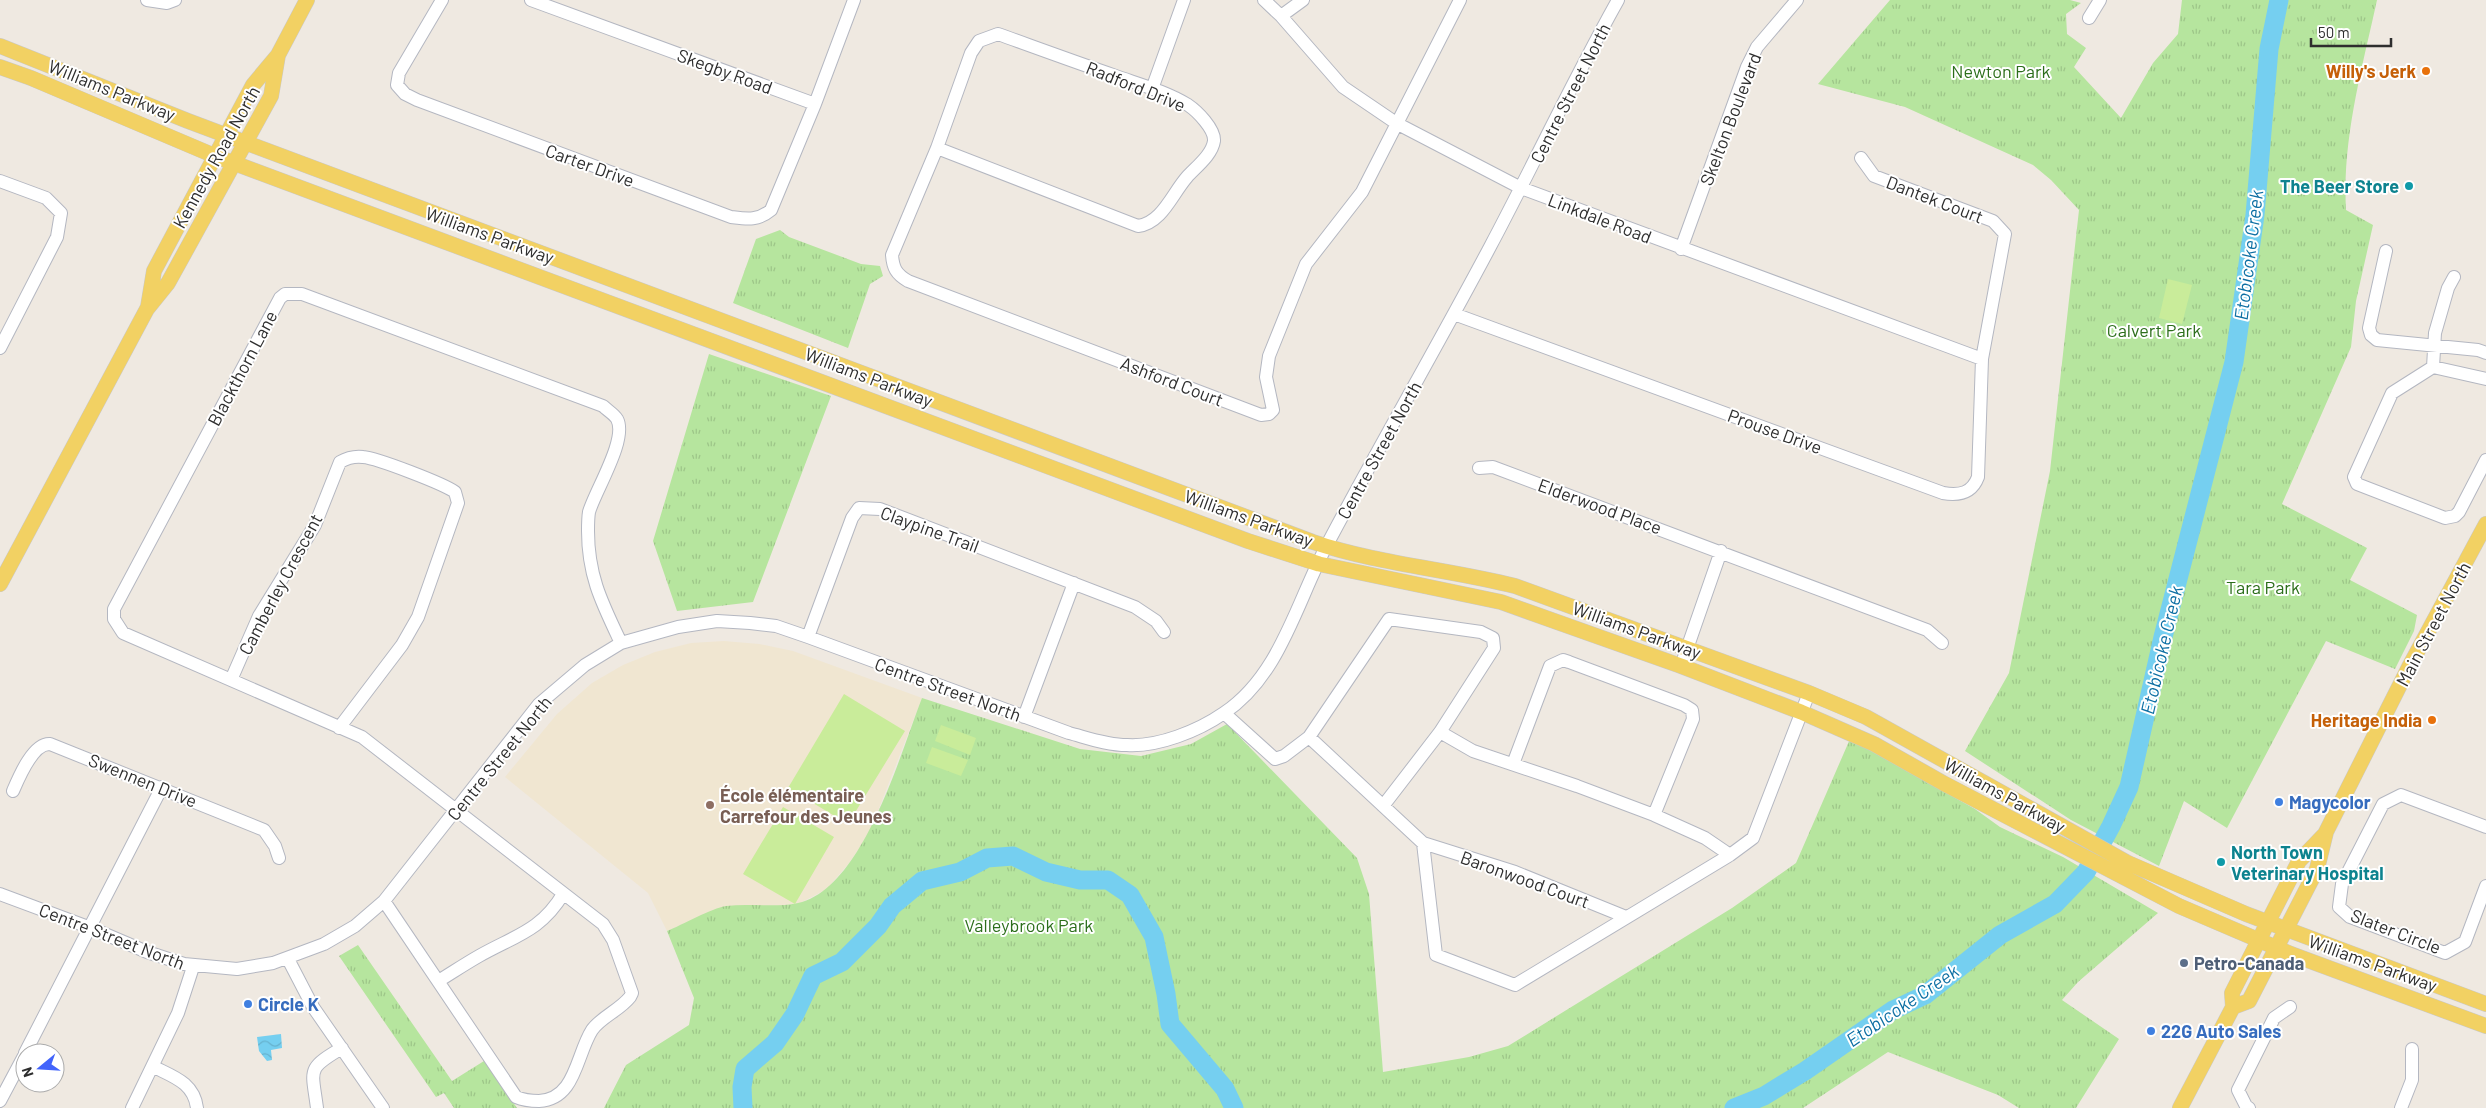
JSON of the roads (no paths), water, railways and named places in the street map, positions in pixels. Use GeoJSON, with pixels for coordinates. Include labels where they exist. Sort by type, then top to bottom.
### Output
{"type":"FeatureCollection","features":[{"type":"Feature","properties":{"kind":"main road"},"geometry":{"type":"LineString","coordinates":[[278,55],[307,0]]}},
{"type":"Feature","properties":{"kind":"main road","name":"Williams Parkway"},"geometry":{"type":"LineString","coordinates":[[0,46],[226,136],[1326,546],[1359,555],[1476,576],[1515,586],[1809,693],[1866,717],[2076,835],[2128,862],[2267,923],[2486,1004]]}},
{"type":"Feature","properties":{"kind":"main road","name":"Kennedy Road North"},"geometry":{"type":"LineString","coordinates":[[148,309],[154,271],[253,85],[278,55]]}},
{"type":"Feature","properties":{"kind":"main road","name":"Kennedy Road North"},"geometry":{"type":"LineString","coordinates":[[0,584],[148,309],[168,283],[271,96],[278,55]]}},
{"type":"Feature","properties":{"kind":"main road","name":"Williams Parkway"},"geometry":{"type":"LineString","coordinates":[[0,67],[31,78],[215,156],[1248,541],[1319,564],[1501,602],[1680,666],[1801,712],[1874,744],[2178,906],[2258,941],[2486,1026]]}},
{"type":"Feature","properties":{"kind":"main road","name":"Main Street North"},"geometry":{"type":"LineString","coordinates":[[2233,1007],[2249,1002],[2317,869],[2326,832],[2409,667],[2486,524]]}},
{"type":"Feature","properties":{"kind":"main road","name":"Main Street North"},"geometry":{"type":"LineString","coordinates":[[2180,1108],[2233,1007],[2232,993],[2299,861],[2326,832]]}},
{"type":"Feature","properties":{"kind":"street"},"geometry":{"type":"LineString","coordinates":[[147,0],[167,3],[175,0]]}},
{"type":"Feature","properties":{"kind":"street","name":"Carter Drive"},"geometry":{"type":"LineString","coordinates":[[442,0],[398,73],[397,85],[405,94],[731,217],[750,219],[762,217],[771,210],[815,104]]}},
{"type":"Feature","properties":{"kind":"street","name":"Skegby Road"},"geometry":{"type":"LineString","coordinates":[[531,0],[815,104]]}},
{"type":"Feature","properties":{"kind":"street"},"geometry":{"type":"LineString","coordinates":[[815,104],[854,0]]}},
{"type":"Feature","properties":{"kind":"street"},"geometry":{"type":"LineString","coordinates":[[1152,89],[1184,0]]}},
{"type":"Feature","properties":{"kind":"street","name":"Linkdale Road"},"geometry":{"type":"LineString","coordinates":[[1264,0],[1281,16],[1343,86],[1396,123],[1521,188],[1681,249],[1982,359]]}},
{"type":"Feature","properties":{"kind":"street"},"geometry":{"type":"LineString","coordinates":[[1281,16],[1303,0]]}},
{"type":"Feature","properties":{"kind":"street"},"geometry":{"type":"LineString","coordinates":[[1396,123],[1460,0]]}},
{"type":"Feature","properties":{"kind":"street","name":"Centre Street North"},"geometry":{"type":"LineString","coordinates":[[0,894],[91,928],[147,952],[193,966],[237,970],[288,959],[324,944],[355,926],[384,901],[539,704],[585,665],[621,643],[678,627],[717,621],[776,626],[1024,717],[1094,740],[1129,746],[1166,739],[1193,729],[1224,713],[1252,688],[1284,638],[1326,546],[1454,314],[1521,188],[1596,38],[1618,0]]}},
{"type":"Feature","properties":{"kind":"street","name":"Skelton Boulevard"},"geometry":{"type":"LineString","coordinates":[[1681,249],[1747,67],[1757,47],[1797,0]]}},
{"type":"Feature","properties":{"kind":"street"},"geometry":{"type":"LineString","coordinates":[[2089,18],[2100,0]]}},
{"type":"Feature","properties":{"kind":"street","name":"Radford Drive"},"geometry":{"type":"LineString","coordinates":[[998,34],[1152,89],[1189,106],[1208,125],[1214,140],[1211,151],[1184,181],[1155,219],[1147,225],[1138,226],[937,148],[971,53],[979,40],[987,36],[998,34]]}},
{"type":"Feature","properties":{"kind":"street","name":"Ashford Court"},"geometry":{"type":"LineString","coordinates":[[937,148],[892,255],[893,268],[900,276],[1261,415],[1269,414],[1272,410],[1266,377],[1269,356],[1306,264],[1362,192],[1396,123]]}},
{"type":"Feature","properties":{"kind":"street","name":"Dantek Court"},"geometry":{"type":"LineString","coordinates":[[1861,158],[1874,176],[1993,221],[2005,234],[1982,359]]}},
{"type":"Feature","properties":{"kind":"street"},"geometry":{"type":"LineString","coordinates":[[0,180],[46,198],[61,213],[57,237],[0,348]]}},
{"type":"Feature","properties":{"kind":"street"},"geometry":{"type":"LineString","coordinates":[[2386,251],[2369,328],[2371,335],[2377,340],[2483,350]]}},
{"type":"Feature","properties":{"kind":"street"},"geometry":{"type":"LineString","coordinates":[[2433,367],[2435,333],[2448,288],[2454,277]]}},
{"type":"Feature","properties":{"kind":"street","name":"Blackthorn Lane"},"geometry":{"type":"LineString","coordinates":[[440,980],[516,1097],[534,1101],[545,1100],[565,1088],[572,1078],[592,1030],[625,1004],[632,992],[613,940],[603,924],[362,738],[123,633],[112,614],[275,304],[285,294],[302,294],[603,406],[617,419],[619,436],[589,512],[588,530],[591,573],[621,643]]}},
{"type":"Feature","properties":{"kind":"street","name":"Prouse Drive"},"geometry":{"type":"LineString","coordinates":[[1454,314],[1943,493],[1954,495],[1966,492],[1974,486],[1978,477],[1982,359]]}},
{"type":"Feature","properties":{"kind":"street"},"geometry":{"type":"LineString","coordinates":[[2486,379],[2433,367],[2392,393],[2354,477],[2357,484],[2445,518],[2455,516],[2459,512],[2486,460]]}},
{"type":"Feature","properties":{"kind":"street","name":"Camberley Crescent"},"geometry":{"type":"LineString","coordinates":[[231,680],[259,616],[315,525],[340,462],[351,458],[364,457],[437,482],[455,492],[458,503],[418,617],[402,645],[339,728]]}},
{"type":"Feature","properties":{"kind":"street","name":"Elderwood Place"},"geometry":{"type":"LineString","coordinates":[[1479,468],[1493,467],[1721,551],[1927,630],[1942,643]]}},
{"type":"Feature","properties":{"kind":"street","name":"Claypine Trail"},"geometry":{"type":"LineString","coordinates":[[808,637],[852,518],[859,508],[880,509],[1135,607],[1156,621],[1164,632]]}},
{"type":"Feature","properties":{"kind":"street"},"geometry":{"type":"LineString","coordinates":[[1680,666],[1721,551]]}},
{"type":"Feature","properties":{"kind":"street"},"geometry":{"type":"LineString","coordinates":[[1024,717],[1074,583]]}},
{"type":"Feature","properties":{"kind":"street"},"geometry":{"type":"LineString","coordinates":[[1224,713],[1275,759],[1284,756],[1308,737],[1389,619],[1481,632],[1493,638],[1494,648],[1440,732],[1383,806]]}},
{"type":"Feature","properties":{"kind":"street"},"geometry":{"type":"LineString","coordinates":[[1514,764],[1550,666],[1563,660],[1569,662],[1684,705],[1692,710],[1693,718],[1654,815]]}},
{"type":"Feature","properties":{"kind":"street","name":"Baronwood Court"},"geometry":{"type":"LineString","coordinates":[[1423,843],[1436,954],[1515,985],[1730,855],[1753,838],[1809,693]]}},
{"type":"Feature","properties":{"kind":"street"},"geometry":{"type":"LineString","coordinates":[[1440,732],[1473,751],[1654,815],[1705,838],[1730,855]]}},
{"type":"Feature","properties":{"kind":"street","name":"Baronwood Court"},"geometry":{"type":"LineString","coordinates":[[1308,737],[1423,843],[1515,872],[1626,917]]}},
{"type":"Feature","properties":{"kind":"street","name":"Swennen Drive"},"geometry":{"type":"LineString","coordinates":[[13,791],[23,769],[40,747],[45,744],[61,747],[264,830],[276,846],[279,858]]}},
{"type":"Feature","properties":{"kind":"street"},"geometry":{"type":"LineString","coordinates":[[30,1043],[162,788]]}},
{"type":"Feature","properties":{"kind":"street","name":"Slater Circle"},"geometry":{"type":"LineString","coordinates":[[2486,827],[2400,795],[2383,804],[2342,884],[2339,907],[2350,917],[2445,953],[2465,942],[2486,886]]}},
{"type":"Feature","properties":{"kind":"street"},"geometry":{"type":"LineString","coordinates":[[384,901],[440,980],[478,956],[528,932],[553,911],[564,894]]}},
{"type":"Feature","properties":{"kind":"street"},"geometry":{"type":"LineString","coordinates":[[288,959],[313,1007],[383,1108]]}},
{"type":"Feature","properties":{"kind":"street"},"geometry":{"type":"LineString","coordinates":[[132,1108],[154,1067],[178,1013],[193,966]]}},
{"type":"Feature","properties":{"kind":"street"},"geometry":{"type":"LineString","coordinates":[[2249,1108],[2246,1106],[2238,1090],[2274,1018],[2290,1007]]}},
{"type":"Feature","properties":{"kind":"street"},"geometry":{"type":"LineString","coordinates":[[317,1108],[312,1073],[316,1064],[342,1048]]}},
{"type":"Feature","properties":{"kind":"street"},"geometry":{"type":"LineString","coordinates":[[2401,1108],[2412,1080],[2412,1048]]}},
{"type":"Feature","properties":{"kind":"street"},"geometry":{"type":"LineString","coordinates":[[154,1067],[184,1081],[192,1092],[197,1108]]}},
{"type":"Feature","properties":{"kind":"street"},"geometry":{"type":"LineString","coordinates":[[0,1101],[15,1072]]}},
{"type":"Feature","properties":{"kind":"water"},"geometry":{"type":"Polygon","coordinates":[[[281,1034],[282,1048],[271,1050],[272,1060],[267,1061],[259,1051],[257,1037],[281,1034]]]}},
{"type":"Feature","properties":{"kind":"waterway","name":"Etobicoke Creek"},"geometry":{"type":"LineString","coordinates":[[1734,1108],[1764,1096],[1805,1071],[1893,1010],[1925,995],[2000,935],[2055,904],[2086,872],[2111,826],[2129,787],[2163,637],[2234,362],[2255,215],[2269,49],[2279,0]]}},
{"type":"Feature","properties":{"kind":"waterway","name":"Etobicoke Creek"},"geometry":{"type":"LineString","coordinates":[[743,1108],[742,1087],[745,1069],[775,1043],[795,1014],[813,976],[842,962],[878,926],[892,906],[922,881],[960,872],[987,858],[1013,856],[1046,872],[1080,880],[1108,880],[1130,895],[1154,937],[1170,1024],[1225,1089],[1234,1108]]}},
{"type":"Feature","properties":{"kind":"place","name":"Willy's Jerk"},"geometry":{"type":"Point","coordinates":[2426,71]}},
{"type":"Feature","properties":{"kind":"place","name":"The Beer Store"},"geometry":{"type":"Point","coordinates":[2409,186]}},
{"type":"Feature","properties":{"kind":"place","name":"Heritage India"},"geometry":{"type":"Point","coordinates":[2432,720]}},
{"type":"Feature","properties":{"kind":"place","name":"Magycolor"},"geometry":{"type":"Point","coordinates":[2279,802]}},
{"type":"Feature","properties":{"kind":"place","name":"École élémentaire Carrefour des Jeunes"},"geometry":{"type":"Point","coordinates":[710,805]}},
{"type":"Feature","properties":{"kind":"place","name":"North Town Veterinary Hospital"},"geometry":{"type":"Point","coordinates":[2221,862]}},
{"type":"Feature","properties":{"kind":"place","name":"Petro-Canada"},"geometry":{"type":"Point","coordinates":[2184,963]}},
{"type":"Feature","properties":{"kind":"place","name":"Circle K"},"geometry":{"type":"Point","coordinates":[248,1004]}},
{"type":"Feature","properties":{"kind":"place","name":"22G Auto Sales"},"geometry":{"type":"Point","coordinates":[2151,1031]}},
{"type":"Feature","properties":{"kind":"park label","name":"Newton Park"},"geometry":{"type":"Point","coordinates":[2001,71]}},
{"type":"Feature","properties":{"kind":"park label","name":"Calvert Park"},"geometry":{"type":"Point","coordinates":[2154,330]}},
{"type":"Feature","properties":{"kind":"park label","name":"Tara Park"},"geometry":{"type":"Point","coordinates":[2263,587]}},
{"type":"Feature","properties":{"kind":"park label","name":"Valleybrook Park"},"geometry":{"type":"Point","coordinates":[1029,925]}}]}
